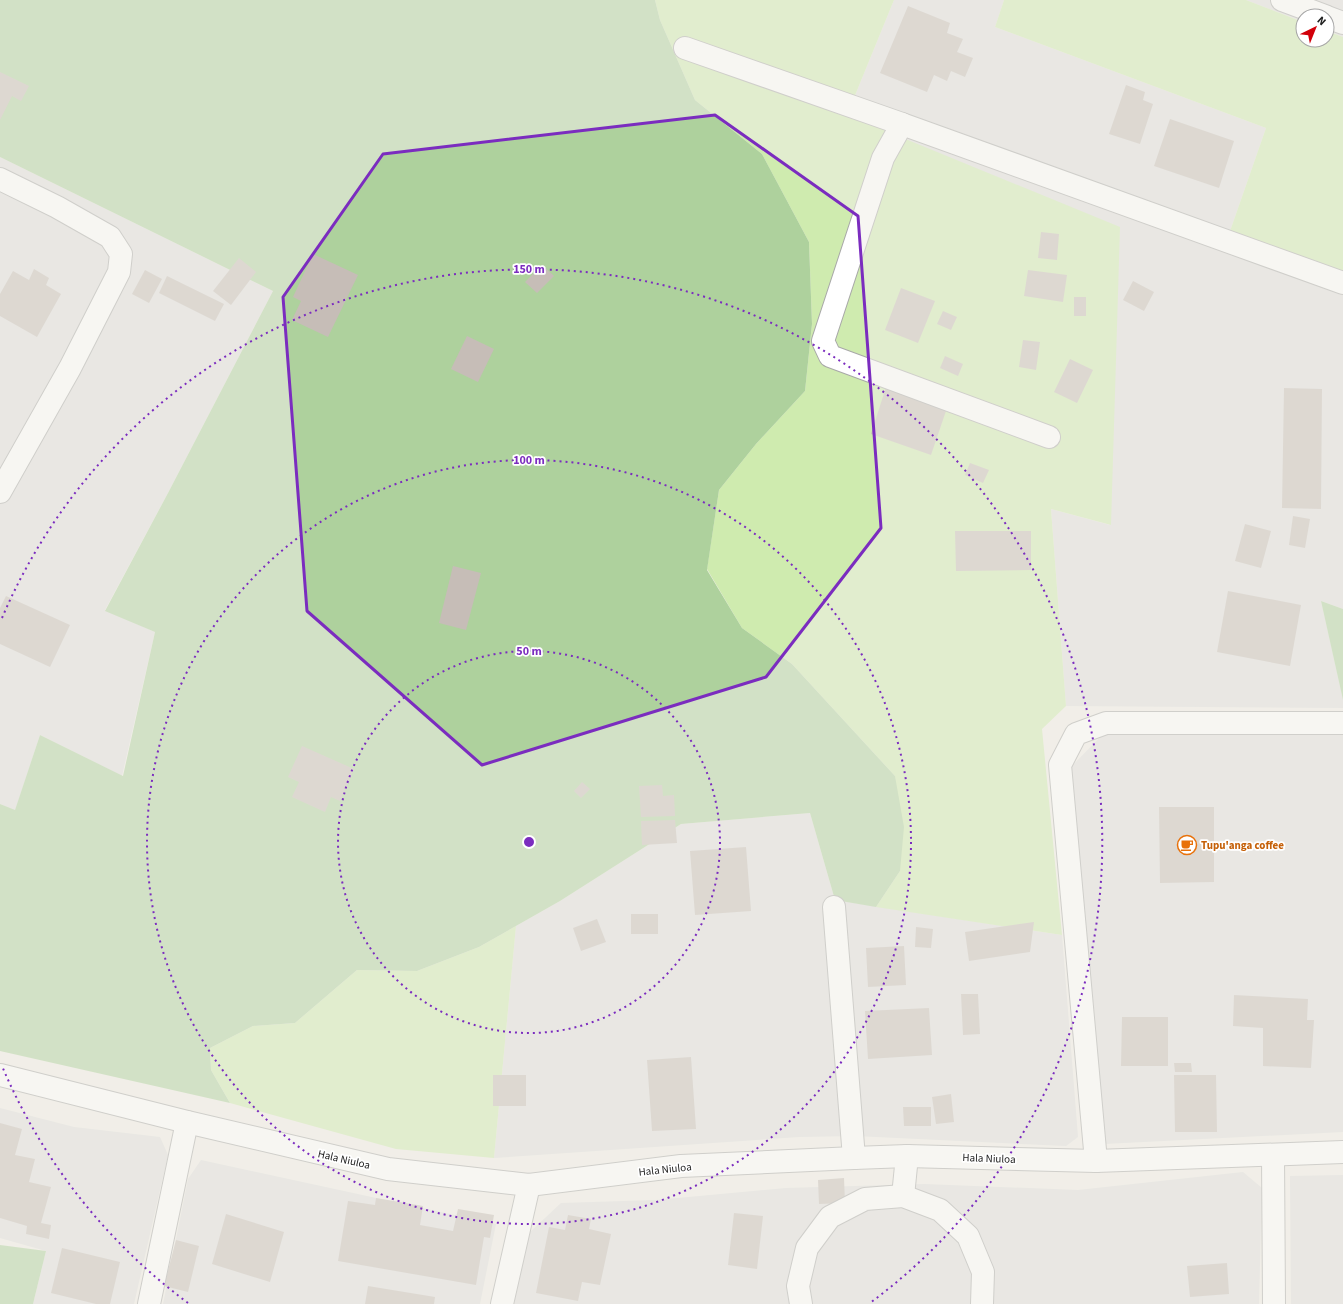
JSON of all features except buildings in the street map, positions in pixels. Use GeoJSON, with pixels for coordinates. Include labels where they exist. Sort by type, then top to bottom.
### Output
{"type":"FeatureCollection","features":[{"type":"Feature","properties":{"kind":"street"},"geometry":{"type":"LineString","coordinates":[[1282,0],[1304,8]]}},
{"type":"Feature","properties":{"kind":"street"},"geometry":{"type":"LineString","coordinates":[[685,48],[902,124],[1343,283]]}},
{"type":"Feature","properties":{"kind":"street"},"geometry":{"type":"LineString","coordinates":[[902,124],[883,158],[823,341],[830,356],[1049,437]]}},
{"type":"Feature","properties":{"kind":"street"},"geometry":{"type":"LineString","coordinates":[[0,179],[57,207],[110,237],[121,254],[119,272],[70,368],[0,492]]}},
{"type":"Feature","properties":{"kind":"street"},"geometry":{"type":"LineString","coordinates":[[1096,1161],[1060,765],[1076,734],[1106,723],[1343,724]]}},
{"type":"Feature","properties":{"kind":"street"},"geometry":{"type":"LineString","coordinates":[[834,907],[854,1158]]}},
{"type":"Feature","properties":{"kind":"street","name":"Hala Niuloa"},"geometry":{"type":"LineString","coordinates":[[0,1075],[187,1122],[388,1169],[528,1185],[681,1166],[854,1158],[907,1156],[1096,1161],[1343,1152]]}},
{"type":"Feature","properties":{"kind":"street"},"geometry":{"type":"LineString","coordinates":[[149,1304],[187,1122]]}},
{"type":"Feature","properties":{"kind":"street"},"geometry":{"type":"LineString","coordinates":[[1273,1155],[1274,1304]]}},
{"type":"Feature","properties":{"kind":"street"},"geometry":{"type":"LineString","coordinates":[[903,1196],[907,1156]]}},
{"type":"Feature","properties":{"kind":"street"},"geometry":{"type":"LineString","coordinates":[[502,1304],[528,1185]]}},
{"type":"Feature","properties":{"kind":"street"},"geometry":{"type":"LineString","coordinates":[[801,1304],[798,1286],[807,1248],[830,1217],[864,1199],[903,1196],[940,1210],[968,1236],[983,1272],[982,1304]]}},
{"type":"Feature","properties":{"kind":"highlighted area"},"geometry":{"type":"Polygon","coordinates":[[[715,115],[858,216],[881,528],[766,677],[482,765],[307,611],[283,297],[383,154],[715,115]]]}},
{"type":"Feature","properties":{"kind":"shaded area"},"geometry":{"type":"Polygon","coordinates":[[[894,0],[1004,0],[995,27],[1266,128],[1229,234],[1343,276],[1343,609],[1321,601],[1343,700],[1343,708],[1066,706],[1051,509],[1110,525],[847,115],[894,0]]]}},
{"type":"Feature","properties":{"kind":"shaded area"},"geometry":{"type":"Polygon","coordinates":[[[1246,0],[1343,0],[1343,37],[1335,34],[1335,8],[1295,8],[1295,19],[1246,0]]]}},
{"type":"Feature","properties":{"kind":"shaded area"},"geometry":{"type":"Polygon","coordinates":[[[0,157],[273,291],[168,493],[105,610],[155,632],[122,776],[40,735],[15,811],[0,804],[0,157]]]}},
{"type":"Feature","properties":{"kind":"shaded area"},"geometry":{"type":"Polygon","coordinates":[[[1107,730],[1343,734],[1343,1132],[1104,1144],[1094,1009],[1080,891],[1071,767],[1107,730]]]}},
{"type":"Feature","properties":{"kind":"shaded area"},"geometry":{"type":"Polygon","coordinates":[[[810,813],[835,900],[1062,935],[1078,1137],[1066,1146],[855,1136],[799,1137],[494,1158],[516,926],[560,901],[681,824],[810,813]]]}},
{"type":"Feature","properties":{"kind":"shaded area"},"geometry":{"type":"Polygon","coordinates":[[[0,1108],[74,1127],[160,1137],[168,1155],[134,1304],[33,1304],[46,1251],[0,1238],[0,1108]]]}},
{"type":"Feature","properties":{"kind":"shaded area"},"geometry":{"type":"Polygon","coordinates":[[[201,1160],[496,1224],[480,1304],[163,1304],[188,1179],[201,1160]]]}},
{"type":"Feature","properties":{"kind":"shaded area"},"geometry":{"type":"Polygon","coordinates":[[[1243,1172],[1262,1188],[1259,1304],[514,1304],[530,1232],[561,1203],[656,1200],[786,1188],[924,1184],[1078,1190],[1243,1172]]]}},
{"type":"Feature","properties":{"kind":"shaded area"},"geometry":{"type":"Polygon","coordinates":[[[1343,1175],[1343,1304],[1291,1304],[1290,1176],[1343,1175]]]}},
{"type":"Feature","properties":{"kind":"green space"},"geometry":{"type":"Polygon","coordinates":[[[0,0],[655,0],[660,20],[695,100],[762,154],[809,242],[812,324],[805,391],[756,444],[719,490],[707,570],[742,628],[792,664],[895,776],[904,827],[900,871],[876,907],[835,900],[810,813],[681,824],[560,901],[479,947],[417,971],[357,970],[295,1023],[253,1026],[210,1048],[211,1070],[230,1103],[0,1051],[0,804],[15,810],[40,735],[123,776],[155,632],[105,611],[273,291],[0,157],[0,0]]]}},
{"type":"Feature","properties":{"kind":"green space"},"geometry":{"type":"Polygon","coordinates":[[[655,0],[894,0],[847,115],[1120,227],[1111,525],[1051,509],[1066,706],[1042,729],[1062,935],[876,907],[900,871],[895,776],[792,664],[742,628],[707,569],[719,490],[756,444],[805,391],[812,324],[809,242],[762,154],[695,100],[660,20],[655,0]]]}},
{"type":"Feature","properties":{"kind":"green space"},"geometry":{"type":"Polygon","coordinates":[[[1004,0],[1246,0],[1295,19],[1295,48],[1335,48],[1335,34],[1343,37],[1343,276],[1229,234],[1266,128],[995,27],[1004,0]]]}},
{"type":"Feature","properties":{"kind":"green space"},"geometry":{"type":"Polygon","coordinates":[[[1321,601],[1343,609],[1343,700],[1321,601]]]}},
{"type":"Feature","properties":{"kind":"green space"},"geometry":{"type":"Polygon","coordinates":[[[516,926],[494,1158],[396,1149],[230,1103],[211,1070],[210,1048],[253,1026],[295,1023],[357,970],[417,971],[479,947],[516,926]]]}},
{"type":"Feature","properties":{"kind":"green space"},"geometry":{"type":"Polygon","coordinates":[[[0,1245],[46,1251],[33,1304],[0,1304],[0,1245]]]}},
{"type":"Feature","properties":{"kind":"place","name":"Tupu'anga coffee"},"geometry":{"type":"Point","coordinates":[1187,845]}}]}
